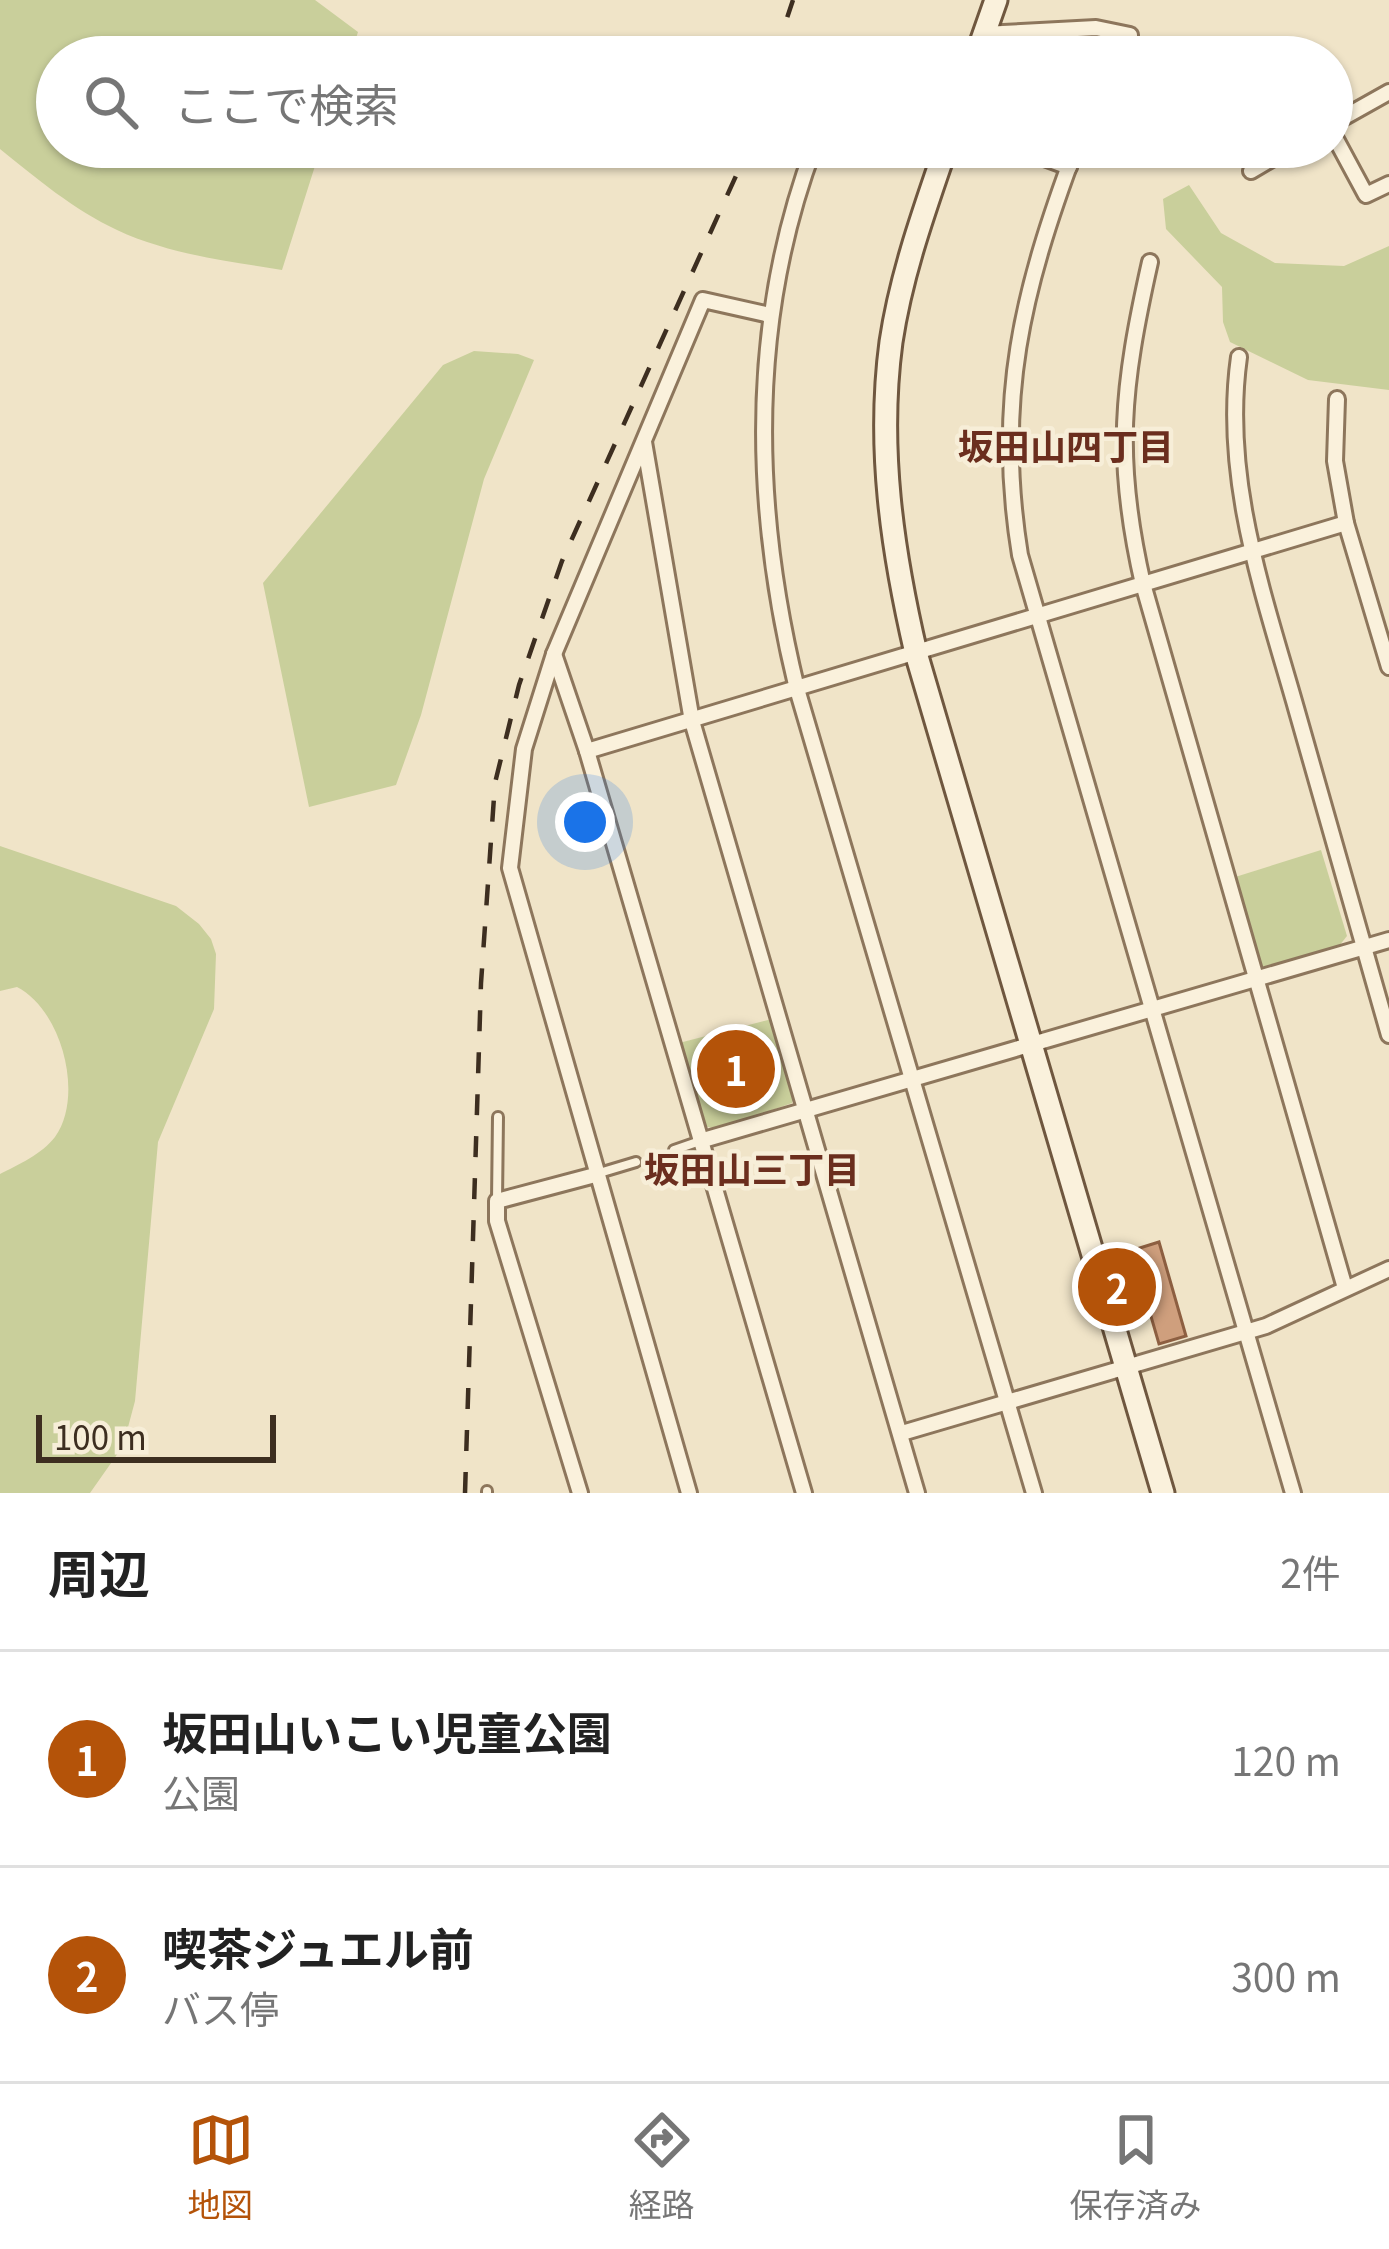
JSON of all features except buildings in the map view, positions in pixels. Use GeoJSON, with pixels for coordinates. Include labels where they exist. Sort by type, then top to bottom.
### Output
{"type":"FeatureCollection","features":[{"type":"Feature","properties":{"kind":"street"},"geometry":{"type":"LineString","coordinates":[[996,0],[983,34],[1096,28],[1130,35]]}},
{"type":"Feature","properties":{"kind":"street"},"geometry":{"type":"LineString","coordinates":[[1353,115],[1389,92]]}},
{"type":"Feature","properties":{"kind":"street"},"geometry":{"type":"LineString","coordinates":[[807,168],[790,220],[770,315],[763,416],[764,500],[784,634],[1034,1493]]}},
{"type":"Feature","properties":{"kind":"street"},"geometry":{"type":"LineString","coordinates":[[939,168],[905,276],[891,342],[886,409],[889,517],[916,652],[1163,1493]]}},
{"type":"Feature","properties":{"kind":"street"},"geometry":{"type":"LineString","coordinates":[[1069,168],[1018,335],[1008,451],[1011,502],[1035,618],[1293,1493]]}},
{"type":"Feature","properties":{"kind":"street"},"geometry":{"type":"LineString","coordinates":[[1251,171],[1256,168]]}},
{"type":"Feature","properties":{"kind":"street"},"geometry":{"type":"LineString","coordinates":[[1352,168],[1366,195],[1389,184]]}},
{"type":"Feature","properties":{"kind":"street"},"geometry":{"type":"LineString","coordinates":[[1150,262],[1129,356],[1124,414],[1128,518],[1345,1288]]}},
{"type":"Feature","properties":{"kind":"street"},"geometry":{"type":"LineString","coordinates":[[689,1493],[510,868],[524,749],[554,655],[703,300],[770,315]]}},
{"type":"Feature","properties":{"kind":"street"},"geometry":{"type":"LineString","coordinates":[[1239,357],[1232,406],[1235,462],[1252,551],[1389,1035]]}},
{"type":"Feature","properties":{"kind":"street"},"geometry":{"type":"LineString","coordinates":[[1337,399],[1335,461],[1346,524],[1389,667]]}},
{"type":"Feature","properties":{"kind":"street"},"geometry":{"type":"LineString","coordinates":[[644,442],[692,721],[917,1493]]}},
{"type":"Feature","properties":{"kind":"street"},"geometry":{"type":"LineString","coordinates":[[586,751],[1346,524]]}},
{"type":"Feature","properties":{"kind":"street"},"geometry":{"type":"LineString","coordinates":[[554,655],[804,1493]]}},
{"type":"Feature","properties":{"kind":"street"},"geometry":{"type":"LineString","coordinates":[[700,1142],[1389,940]]}},
{"type":"Feature","properties":{"kind":"street"},"geometry":{"type":"LineString","coordinates":[[580,1493],[496,1221],[497,1201],[595,1174]]}},
{"type":"Feature","properties":{"kind":"street"},"geometry":{"type":"LineString","coordinates":[[902,1433],[1246,1332],[1389,1269]]}},
{"type":"Feature","properties":{"kind":"lane"},"geometry":{"type":"LineString","coordinates":[[497,1201],[498,1117]]}},
{"type":"Feature","properties":{"kind":"lane"},"geometry":{"type":"LineString","coordinates":[[674,1150],[700,1142]]}},
{"type":"Feature","properties":{"kind":"lane"},"geometry":{"type":"LineString","coordinates":[[595,1174],[636,1162]]}},
{"type":"Feature","properties":{"kind":"green space"},"geometry":{"type":"Polygon","coordinates":[[[0,0],[315,0],[358,32],[357,36],[36,36],[36,168],[314,168],[282,270],[177,251],[117,230],[71,203],[0,149],[0,0]]]}},
{"type":"Feature","properties":{"kind":"green space"},"geometry":{"type":"Polygon","coordinates":[[[1189,185],[1221,233],[1275,263],[1344,266],[1389,246],[1389,390],[1308,380],[1230,342],[1223,322],[1222,287],[1166,229],[1163,199],[1189,185]]]}},
{"type":"Feature","properties":{"kind":"green space"},"geometry":{"type":"Polygon","coordinates":[[[474,351],[534,360],[484,479],[421,715],[396,785],[309,807],[263,583],[443,365],[474,351]]]}},
{"type":"Feature","properties":{"kind":"green space"},"geometry":{"type":"Polygon","coordinates":[[[0,846],[176,906],[199,924],[216,954],[214,1009],[158,1142],[135,1401],[123,1446],[90,1493],[0,1493],[0,1174],[55,1137],[64,1119],[68,1077],[64,1054],[46,1014],[17,987],[0,991],[0,846]]]}},
{"type":"Feature","properties":{"kind":"green space"},"geometry":{"type":"Polygon","coordinates":[[[1321,850],[1347,936],[1339,946],[1264,967],[1254,960],[1232,878],[1321,850]]]}},
{"type":"Feature","properties":{"kind":"green space"},"geometry":{"type":"Polygon","coordinates":[[[772,1019],[794,1094],[792,1103],[718,1129],[703,1126],[679,1043],[772,1019]]]}},
{"type":"Feature","properties":{"kind":"railway"},"geometry":{"type":"LineString","coordinates":[[781,36],[793,0]]}},
{"type":"Feature","properties":{"kind":"railway"},"geometry":{"type":"LineString","coordinates":[[465,1493],[481,983],[495,783],[519,685],[562,561],[740,168]]}},
{"type":"Feature","properties":{"kind":"place","name":"坂田山いこい児童公園"},"geometry":{"type":"Point","coordinates":[736,1069]}},
{"type":"Feature","properties":{"kind":"place","name":"喫茶ジュエル前"},"geometry":{"type":"Point","coordinates":[1117,1287]}},
{"type":"Feature","properties":{"kind":"district","name":"坂田山四丁目"},"geometry":{"type":"Point","coordinates":[1066,447]}},
{"type":"Feature","properties":{"kind":"district","name":"坂田山三丁目"},"geometry":{"type":"Point","coordinates":[752,1170]}}]}
